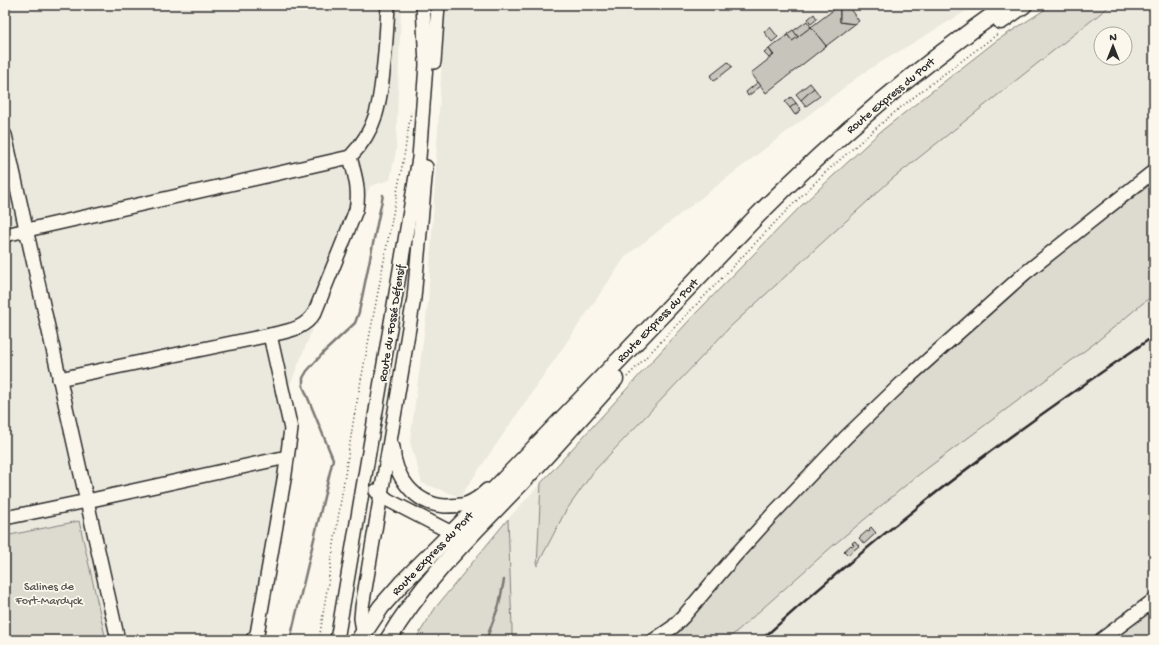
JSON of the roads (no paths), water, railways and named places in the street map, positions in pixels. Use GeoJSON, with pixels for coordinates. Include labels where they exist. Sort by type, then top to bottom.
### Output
{"type":"FeatureCollection","features":[{"type":"Feature","properties":{"kind":"main road","name":"Route Express du Port"},"geometry":{"type":"LineString","coordinates":[[362,638],[381,607],[392,594],[452,533],[488,492],[517,466],[748,225],[814,160],[894,90],[940,53],[1008,5]]}},
{"type":"Feature","properties":{"kind":"main road","name":"Route Express du Port"},"geometry":{"type":"LineString","coordinates":[[388,640],[409,608],[431,579],[553,450],[652,339],[812,175],[856,134],[902,95],[955,54],[1000,27],[1029,7]]}},
{"type":"Feature","properties":{"kind":"street"},"geometry":{"type":"LineString","coordinates":[[5,235],[350,157],[367,135],[379,105],[388,5]]}},
{"type":"Feature","properties":{"kind":"street","name":"Route du Fossé Défensif"},"geometry":{"type":"LineString","coordinates":[[337,640],[419,158],[426,65],[423,5]]}},
{"type":"Feature","properties":{"kind":"street","name":"Route du Fossé Défensif"},"geometry":{"type":"LineString","coordinates":[[362,638],[362,606],[414,298],[438,5]]}},
{"type":"Feature","properties":{"kind":"street"},"geometry":{"type":"LineString","coordinates":[[5,135],[118,640]]}},
{"type":"Feature","properties":{"kind":"street"},"geometry":{"type":"LineString","coordinates":[[59,379],[270,335],[302,326],[315,312],[357,205],[358,189],[350,157]]}},
{"type":"Feature","properties":{"kind":"street"},"geometry":{"type":"LineString","coordinates":[[654,640],[673,627],[683,617],[732,558],[777,509],[846,437],[901,384],[1024,274],[1154,171]]}},
{"type":"Feature","properties":{"kind":"street"},"geometry":{"type":"LineString","coordinates":[[252,640],[257,634],[285,474],[291,430],[270,335]]}},
{"type":"Feature","properties":{"kind":"street"},"geometry":{"type":"LineString","coordinates":[[395,414],[393,450],[395,464],[404,482],[415,494],[436,505],[457,506],[470,502],[488,492]]}},
{"type":"Feature","properties":{"kind":"street"},"geometry":{"type":"LineString","coordinates":[[369,455],[370,482],[374,489],[381,495],[452,533],[462,534],[477,529]]}},
{"type":"Feature","properties":{"kind":"street"},"geometry":{"type":"LineString","coordinates":[[5,518],[287,457]]}},
{"type":"Feature","properties":{"kind":"street"},"geometry":{"type":"LineString","coordinates":[[1101,640],[1154,600]]}},
{"type":"Feature","properties":{"kind":"waterway"},"geometry":{"type":"LineString","coordinates":[[290,640],[333,459],[303,386],[303,378],[307,371],[325,351],[355,323],[359,312],[383,195]]}},
{"type":"Feature","properties":{"kind":"waterway"},"geometry":{"type":"LineString","coordinates":[[486,640],[499,605],[504,580]]}},
{"type":"Feature","properties":{"kind":"railway"},"geometry":{"type":"LineString","coordinates":[[761,640],[861,553],[951,481],[1037,418],[1154,336]]}},
{"type":"Feature","properties":{"kind":"park label","name":"Salines de Fort-Mardyck"},"geometry":{"type":"Point","coordinates":[49,593]}}]}
